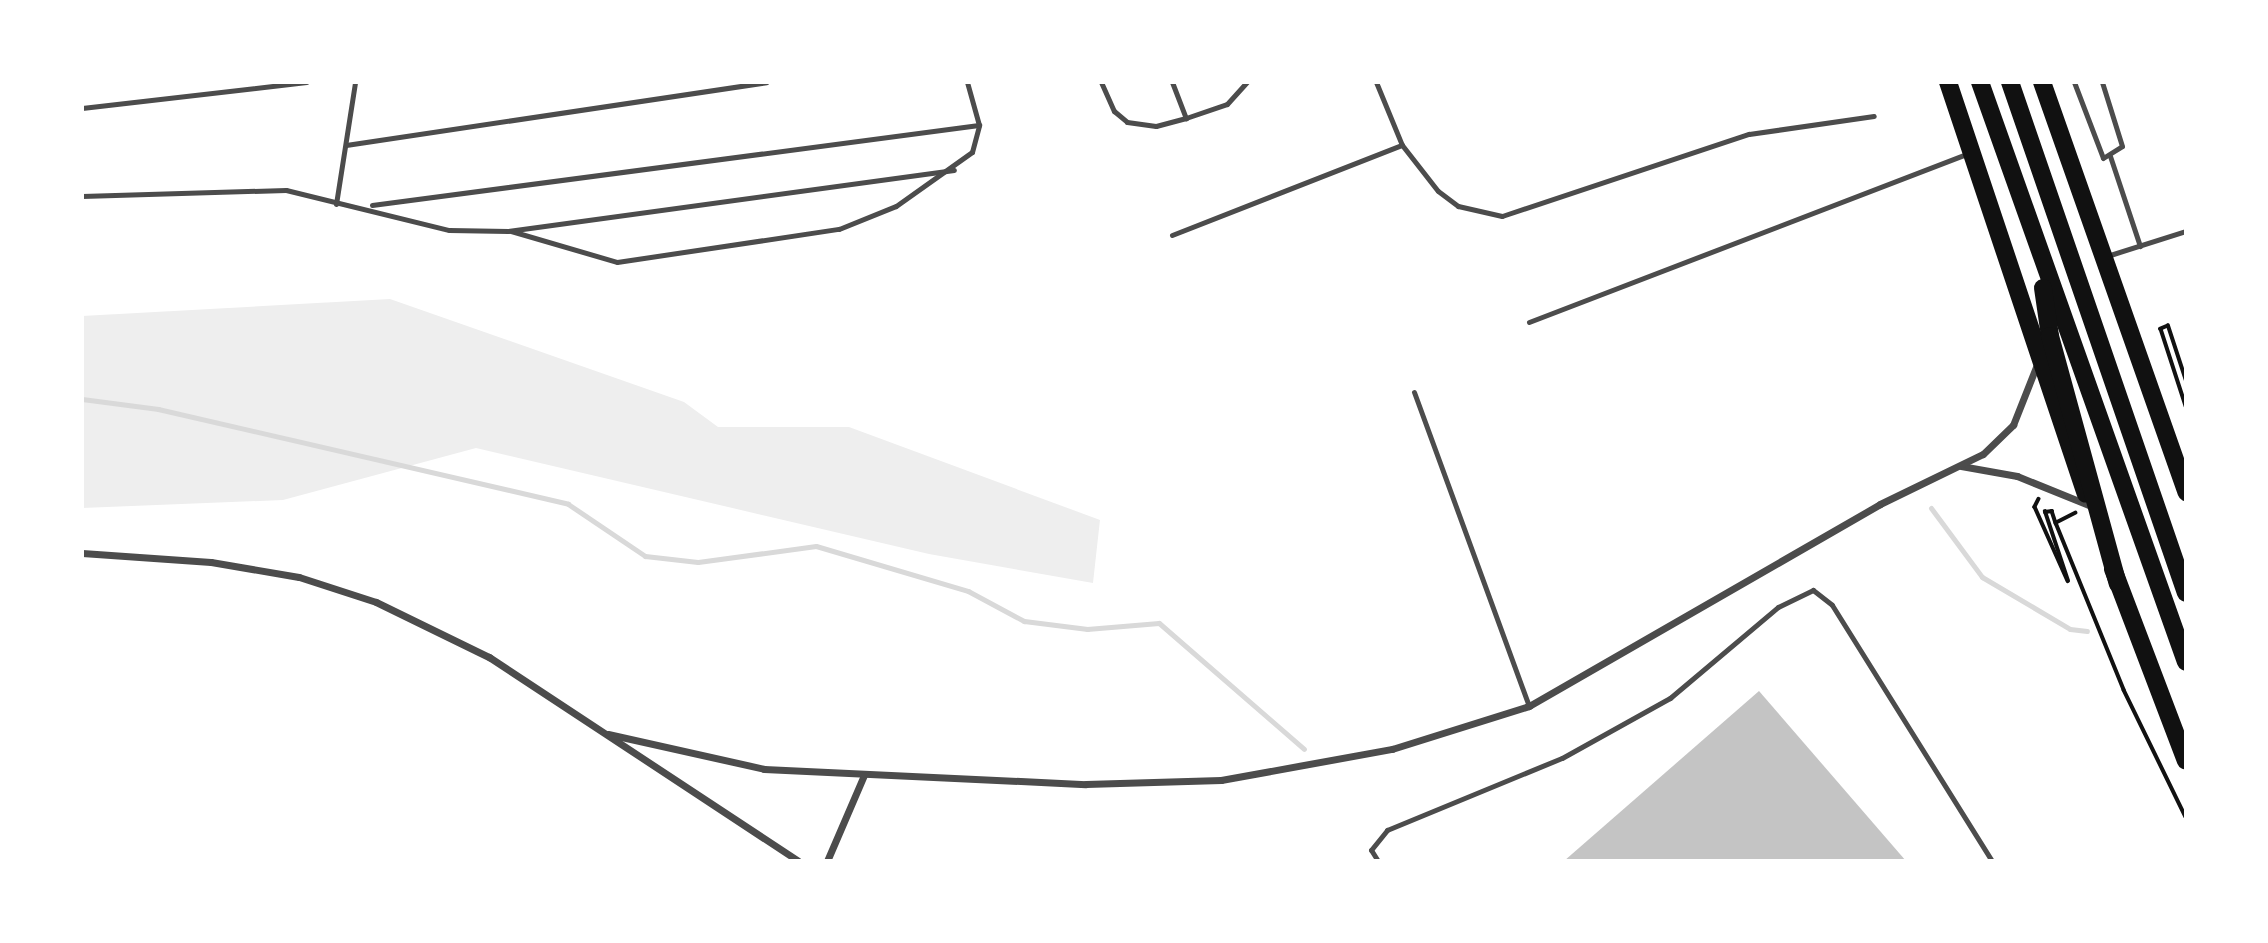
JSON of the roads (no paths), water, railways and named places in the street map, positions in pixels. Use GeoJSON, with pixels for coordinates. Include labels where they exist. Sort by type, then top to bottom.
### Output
{"type":"FeatureCollection","features":[{"type":"Feature","properties":{"kind":"main road"},"geometry":{"type":"LineString","coordinates":[[1948,82],[2038,361],[2118,584],[2186,761]]}},
{"type":"Feature","properties":{"kind":"main road"},"geometry":{"type":"LineString","coordinates":[[1980,82],[2186,662]]}},
{"type":"Feature","properties":{"kind":"main road"},"geometry":{"type":"LineString","coordinates":[[2010,82],[2186,593]]}},
{"type":"Feature","properties":{"kind":"main road"},"geometry":{"type":"LineString","coordinates":[[2042,82],[2101,258],[2186,492]]}},
{"type":"Feature","properties":{"kind":"main road"},"geometry":{"type":"LineString","coordinates":[[2037,246],[2050,336],[2118,584]]}},
{"type":"Feature","properties":{"kind":"street"},"geometry":{"type":"LineString","coordinates":[[608,734],[723,764],[864,775],[1086,784],[1221,780],[1392,749],[1529,706],[1880,504],[1960,466],[2013,425],[2038,361]]}},
{"type":"Feature","properties":{"kind":"street"},"geometry":{"type":"LineString","coordinates":[[1960,466],[2017,476],[2091,506]]}},
{"type":"Feature","properties":{"kind":"street"},"geometry":{"type":"LineString","coordinates":[[82,553],[211,562],[299,577],[376,602],[489,657],[799,861]]}},
{"type":"Feature","properties":{"kind":"street"},"geometry":{"type":"LineString","coordinates":[[827,861],[864,775]]}},
{"type":"Feature","properties":{"kind":"lane"},"geometry":{"type":"LineString","coordinates":[[82,108],[307,82]]}},
{"type":"Feature","properties":{"kind":"lane"},"geometry":{"type":"LineString","coordinates":[[336,204],[355,82]]}},
{"type":"Feature","properties":{"kind":"lane"},"geometry":{"type":"LineString","coordinates":[[346,145],[766,82]]}},
{"type":"Feature","properties":{"kind":"lane"},"geometry":{"type":"LineString","coordinates":[[508,231],[617,262],[703,254],[839,229],[954,170],[972,152],[979,125],[967,82]]}},
{"type":"Feature","properties":{"kind":"lane"},"geometry":{"type":"LineString","coordinates":[[1101,82],[1114,111],[1127,122],[1156,126],[1227,104],[1247,82]]}},
{"type":"Feature","properties":{"kind":"lane"},"geometry":{"type":"LineString","coordinates":[[1172,82],[1186,118]]}},
{"type":"Feature","properties":{"kind":"lane"},"geometry":{"type":"LineString","coordinates":[[1376,82],[1402,145],[1438,191],[1458,205],[1502,216],[1749,134],[1874,116]]}},
{"type":"Feature","properties":{"kind":"lane"},"geometry":{"type":"LineString","coordinates":[[2074,82],[2097,152],[2110,156]]}},
{"type":"Feature","properties":{"kind":"lane"},"geometry":{"type":"LineString","coordinates":[[2102,82],[2122,142],[2110,156]]}},
{"type":"Feature","properties":{"kind":"lane"},"geometry":{"type":"LineString","coordinates":[[82,197],[255,189],[336,204],[369,206],[979,125]]}},
{"type":"Feature","properties":{"kind":"lane"},"geometry":{"type":"LineString","coordinates":[[1172,235],[1402,145]]}},
{"type":"Feature","properties":{"kind":"lane"},"geometry":{"type":"LineString","coordinates":[[1529,322],[1969,153]]}},
{"type":"Feature","properties":{"kind":"lane"},"geometry":{"type":"LineString","coordinates":[[2110,156],[2140,246]]}},
{"type":"Feature","properties":{"kind":"lane"},"geometry":{"type":"LineString","coordinates":[[369,206],[449,230],[508,231],[954,170]]}},
{"type":"Feature","properties":{"kind":"lane"},"geometry":{"type":"LineString","coordinates":[[2101,258],[2186,231]]}},
{"type":"Feature","properties":{"kind":"lane"},"geometry":{"type":"LineString","coordinates":[[1414,392],[1529,706]]}},
{"type":"Feature","properties":{"kind":"lane"},"geometry":{"type":"LineString","coordinates":[[1378,861],[1371,850],[1387,830],[1562,758],[1670,698],[1778,607],[1813,590],[1832,605],[1992,861]]}},
{"type":"Feature","properties":{"kind":"waterway"},"geometry":{"type":"LineString","coordinates":[[82,399],[158,409],[568,504],[645,556],[698,562],[816,546],[968,591],[1024,621],[1087,629],[1159,623],[1304,749]]}},
{"type":"Feature","properties":{"kind":"waterway"},"geometry":{"type":"LineString","coordinates":[[1931,508],[1982,577],[2070,629],[2087,631]]}}]}
